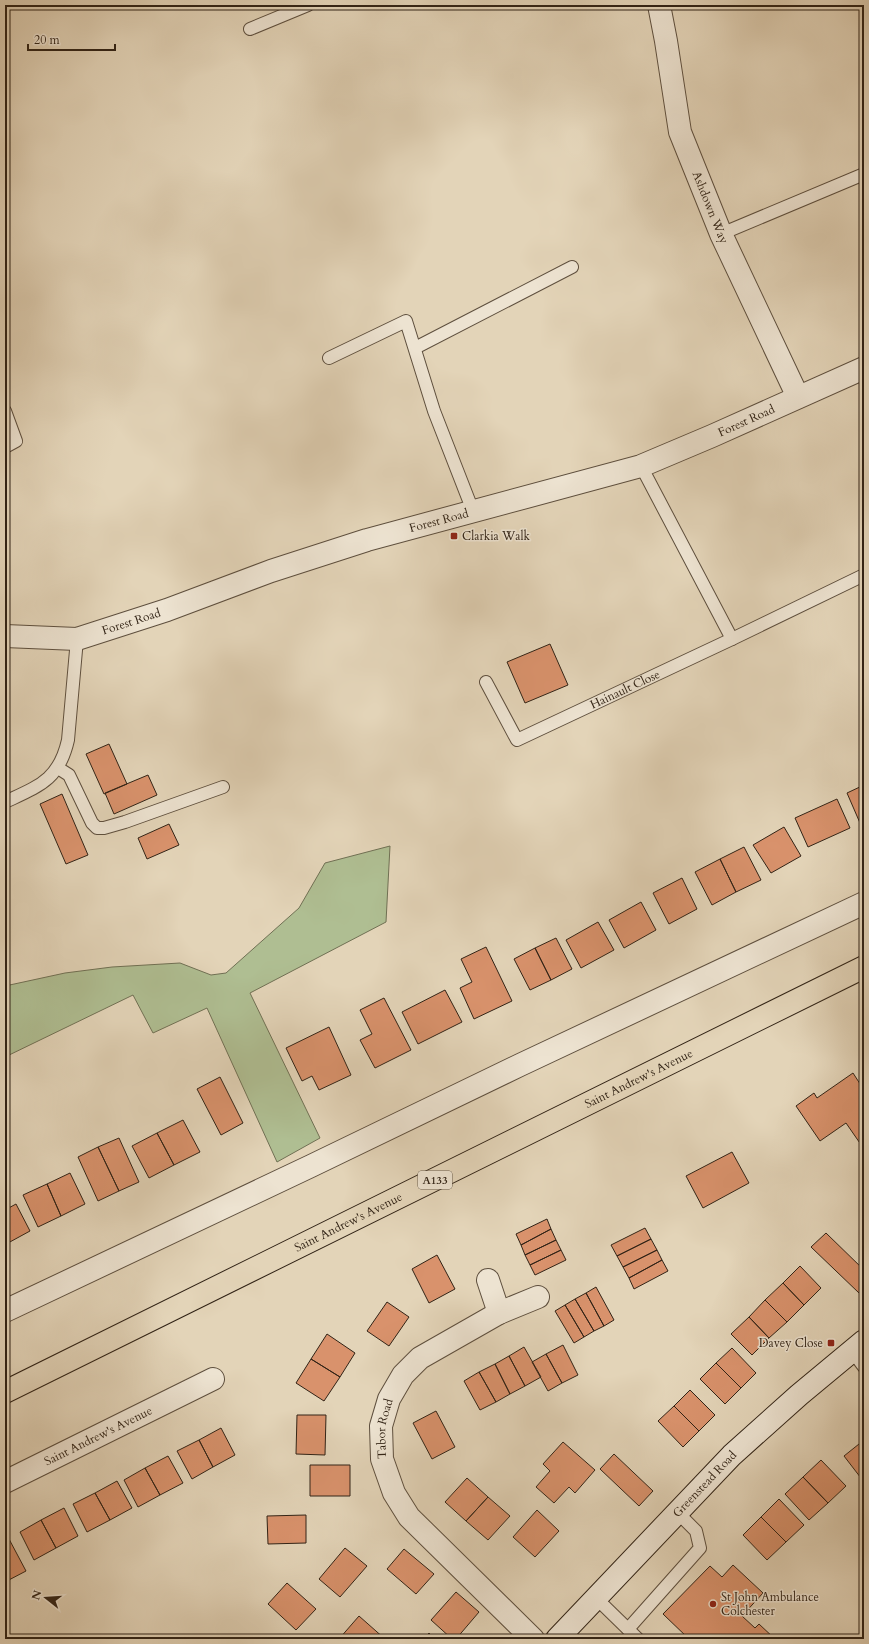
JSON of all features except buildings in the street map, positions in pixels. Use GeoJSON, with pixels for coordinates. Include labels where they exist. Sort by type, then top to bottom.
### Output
{"type":"FeatureCollection","features":[{"type":"Feature","properties":{"kind":"main road","name":"Saint Andrew's Avenue"},"geometry":{"type":"LineString","coordinates":[[5,1392],[864,968]]}},
{"type":"Feature","properties":{"kind":"street","name":"Ashdown Way"},"geometry":{"type":"LineString","coordinates":[[661,5],[680,132],[721,234],[798,397]]}},
{"type":"Feature","properties":{"kind":"street","name":"Forest Road"},"geometry":{"type":"LineString","coordinates":[[5,636],[77,639],[167,610],[271,571],[368,540],[641,466],[864,368]]}},
{"type":"Feature","properties":{"kind":"street"},"geometry":{"type":"LineString","coordinates":[[5,1311],[325,1160],[520,1064],[864,903]]}},
{"type":"Feature","properties":{"kind":"street"},"geometry":{"type":"LineString","coordinates":[[488,1280],[499,1313]]}},
{"type":"Feature","properties":{"kind":"street","name":"Tabor Road"},"geometry":{"type":"LineString","coordinates":[[533,1639],[410,1517],[394,1493],[382,1459],[381,1426],[389,1399],[403,1375],[420,1358],[499,1313],[538,1297]]}},
{"type":"Feature","properties":{"kind":"street","name":"Greenstead Road"},"geometry":{"type":"LineString","coordinates":[[557,1639],[732,1455],[799,1395],[860,1353]]}},
{"type":"Feature","properties":{"kind":"street","name":"Saint Andrew's Avenue"},"geometry":{"type":"LineString","coordinates":[[5,1482],[213,1380]]}},
{"type":"Feature","properties":{"kind":"lane"},"geometry":{"type":"LineString","coordinates":[[250,29],[308,5]]}},
{"type":"Feature","properties":{"kind":"lane"},"geometry":{"type":"LineString","coordinates":[[721,234],[864,174]]}},
{"type":"Feature","properties":{"kind":"lane"},"geometry":{"type":"LineString","coordinates":[[414,348],[572,266]]}},
{"type":"Feature","properties":{"kind":"lane"},"geometry":{"type":"LineString","coordinates":[[329,358],[406,322],[434,411],[473,511]]}},
{"type":"Feature","properties":{"kind":"lane"},"geometry":{"type":"LineString","coordinates":[[5,411],[16,441],[5,447]]}},
{"type":"Feature","properties":{"kind":"lane"},"geometry":{"type":"LineString","coordinates":[[641,466],[732,639]]}},
{"type":"Feature","properties":{"kind":"lane","name":"Hainault Close"},"geometry":{"type":"LineString","coordinates":[[486,682],[517,740],[864,575]]}},
{"type":"Feature","properties":{"kind":"lane"},"geometry":{"type":"LineString","coordinates":[[5,802],[47,781],[58,768],[64,756],[68,740],[77,639]]}},
{"type":"Feature","properties":{"kind":"lane"},"geometry":{"type":"LineString","coordinates":[[58,768],[69,775],[92,823],[98,828],[104,828],[125,822],[223,787]]}},
{"type":"Feature","properties":{"kind":"lane"},"geometry":{"type":"LineString","coordinates":[[628,1629],[700,1548],[696,1531],[677,1512]]}},
{"type":"Feature","properties":{"kind":"lane"},"geometry":{"type":"LineString","coordinates":[[596,1598],[638,1639]]}},
{"type":"Feature","properties":{"kind":"green space"},"geometry":{"type":"Polygon","coordinates":[[[390,846],[386,922],[250,993],[320,1138],[277,1162],[207,1008],[153,1033],[133,995],[5,1057],[5,986],[65,973],[112,967],[180,963],[211,975],[226,973],[299,908],[325,863],[390,846]]]}},
{"type":"Feature","properties":{"kind":"place","name":"Clarkia Walk"},"geometry":{"type":"Point","coordinates":[454,536]}},
{"type":"Feature","properties":{"kind":"place","name":"Davey Close"},"geometry":{"type":"Point","coordinates":[831,1343]}},
{"type":"Feature","properties":{"kind":"place","name":"St John Ambulance Colchester"},"geometry":{"type":"Point","coordinates":[713,1604]}}]}
